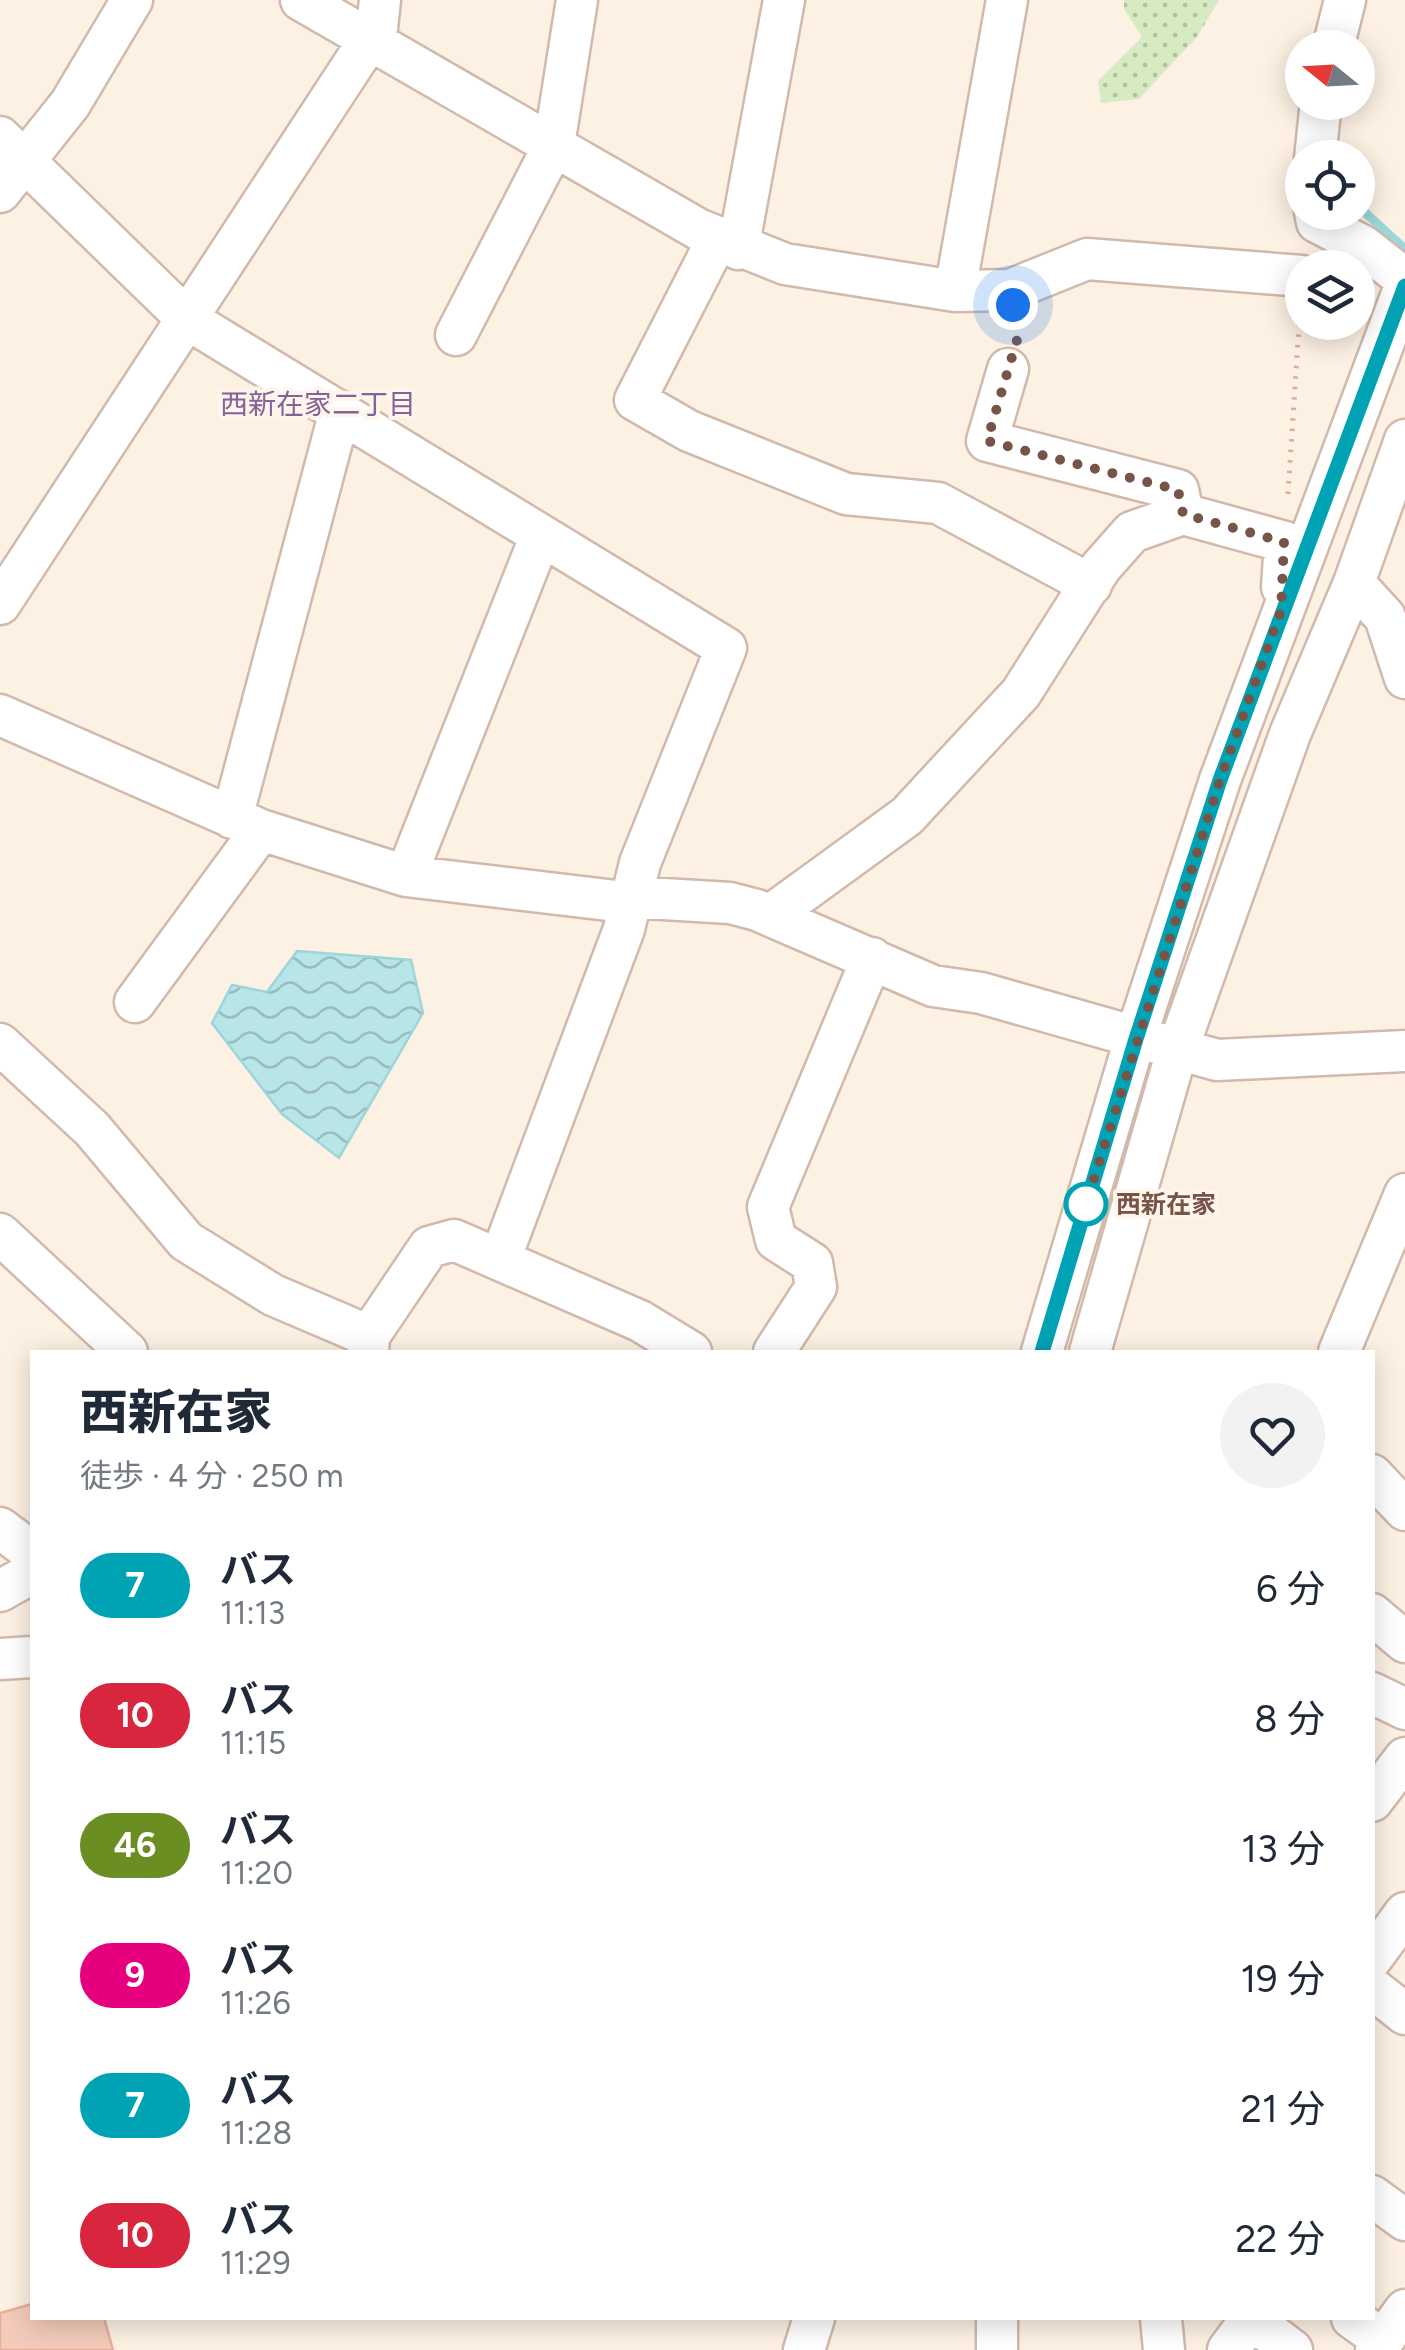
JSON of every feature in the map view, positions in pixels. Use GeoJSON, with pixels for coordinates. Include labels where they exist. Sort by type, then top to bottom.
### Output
{"type":"FeatureCollection","features":[{"type":"Feature","properties":{"kind":"street"},"geometry":{"type":"LineString","coordinates":[[132,0],[97,63],[9,164],[187,319],[726,648],[505,1248]]}},
{"type":"Feature","properties":{"kind":"street"},"geometry":{"type":"LineString","coordinates":[[301,0],[728,243],[785,264],[956,291],[1010,290],[1087,259],[1285,276]]}},
{"type":"Feature","properties":{"kind":"street"},"geometry":{"type":"LineString","coordinates":[[0,604],[377,28],[380,0]]}},
{"type":"Feature","properties":{"kind":"street"},"geometry":{"type":"LineString","coordinates":[[456,335],[554,145],[578,0]]}},
{"type":"Feature","properties":{"kind":"street"},"geometry":{"type":"LineString","coordinates":[[784,0],[728,243],[635,400],[688,431],[846,494],[938,503],[1092,585]]}},
{"type":"Feature","properties":{"kind":"street"},"geometry":{"type":"LineString","coordinates":[[956,291],[1007,0]]}},
{"type":"Feature","properties":{"kind":"street"},"geometry":{"type":"LineString","coordinates":[[1338,30],[1345,0]]}},
{"type":"Feature","properties":{"kind":"street"},"geometry":{"type":"LineString","coordinates":[[1043,1350],[1136,1039],[1220,780],[1405,282],[1363,246],[1337,230]]}},
{"type":"Feature","properties":{"kind":"street"},"geometry":{"type":"LineString","coordinates":[[1008,369],[987,441],[1178,490],[1183,514]]}},
{"type":"Feature","properties":{"kind":"street"},"geometry":{"type":"LineString","coordinates":[[134,1002],[247,824],[340,411]]}},
{"type":"Feature","properties":{"kind":"street"},"geometry":{"type":"LineString","coordinates":[[1091,1350],[1177,1051],[1290,734],[1354,583],[1395,507],[1405,440]]}},
{"type":"Feature","properties":{"kind":"street"},"geometry":{"type":"LineString","coordinates":[[771,915],[907,816],[1020,692],[1132,532],[1183,514],[1284,542],[1281,611]]}},
{"type":"Feature","properties":{"kind":"street"},"geometry":{"type":"LineString","coordinates":[[406,876],[541,535]]}},
{"type":"Feature","properties":{"kind":"street"},"geometry":{"type":"LineString","coordinates":[[1354,583],[1385,617],[1405,678]]}},
{"type":"Feature","properties":{"kind":"street"},"geometry":{"type":"LineString","coordinates":[[0,715],[247,824],[406,876],[616,900],[627,913]]}},
{"type":"Feature","properties":{"kind":"street"},"geometry":{"type":"LineString","coordinates":[[627,913],[730,903],[771,915],[869,966],[933,986],[981,992],[1217,1060],[1405,1051]]}},
{"type":"Feature","properties":{"kind":"street"},"geometry":{"type":"LineString","coordinates":[[775,1350],[816,1287],[812,1263],[776,1240],[768,1207],[869,966]]}},
{"type":"Feature","properties":{"kind":"street"},"geometry":{"type":"LineString","coordinates":[[0,1044],[92,1129],[186,1241],[273,1296],[368,1344],[429,1247],[454,1240],[505,1248],[687,1350]]}},
{"type":"Feature","properties":{"kind":"street"},"geometry":{"type":"LineString","coordinates":[[1340,1350],[1405,1194]]}},
{"type":"Feature","properties":{"kind":"street"},"geometry":{"type":"LineString","coordinates":[[0,1234],[125,1350]]}},
{"type":"Feature","properties":{"kind":"street"},"geometry":{"type":"LineString","coordinates":[[0,1528],[30,1550]]}},
{"type":"Feature","properties":{"kind":"street"},"geometry":{"type":"LineString","coordinates":[[0,1592],[30,1574]]}},
{"type":"Feature","properties":{"kind":"street"},"geometry":{"type":"LineString","coordinates":[[1375,1617],[1405,1642]]}},
{"type":"Feature","properties":{"kind":"street"},"geometry":{"type":"LineString","coordinates":[[0,1659],[30,1657]]}},
{"type":"Feature","properties":{"kind":"street"},"geometry":{"type":"LineString","coordinates":[[1375,1694],[1405,1709]]}},
{"type":"Feature","properties":{"kind":"street"},"geometry":{"type":"LineString","coordinates":[[1375,1797],[1405,1758]]}},
{"type":"Feature","properties":{"kind":"street"},"geometry":{"type":"LineString","coordinates":[[1375,1954],[1405,1913]]}},
{"type":"Feature","properties":{"kind":"street"},"geometry":{"type":"LineString","coordinates":[[1375,1990],[1405,2014]]}},
{"type":"Feature","properties":{"kind":"street"},"geometry":{"type":"LineString","coordinates":[[1375,2198],[1405,2220]]}},
{"type":"Feature","properties":{"kind":"street"},"geometry":{"type":"LineString","coordinates":[[804,2350],[813,2320]]}},
{"type":"Feature","properties":{"kind":"street"},"geometry":{"type":"LineString","coordinates":[[996,2320],[997,2350]]}},
{"type":"Feature","properties":{"kind":"street"},"geometry":{"type":"LineString","coordinates":[[1161,2320],[1164,2350]]}},
{"type":"Feature","properties":{"kind":"street"},"geometry":{"type":"LineString","coordinates":[[1228,2350],[1250,2320]]}},
{"type":"Feature","properties":{"kind":"street"},"geometry":{"type":"LineString","coordinates":[[1252,2320],[1292,2350]]}},
{"type":"Feature","properties":{"kind":"path"},"geometry":{"type":"LineString","coordinates":[[1284,542],[1298,340]]}},
{"type":"Feature","properties":{"kind":"green space"},"geometry":{"type":"Polygon","coordinates":[[[1124,0],[1219,0],[1197,37],[1139,99],[1101,103],[1098,81],[1142,37],[1124,9],[1124,0]]]}},
{"type":"Feature","properties":{"kind":"water"},"geometry":{"type":"Polygon","coordinates":[[[297,951],[411,960],[423,1013],[339,1158],[282,1114],[212,1023],[232,985],[267,992],[297,951]]]}},
{"type":"Feature","properties":{"kind":"building"},"geometry":{"type":"Polygon","coordinates":[[[30,2305],[30,2320],[105,2320],[113,2350],[0,2350],[0,2313],[30,2305]]]}},
{"type":"Feature","properties":{"kind":"waterway"},"geometry":{"type":"LineString","coordinates":[[1375,222],[1405,249]]}},
{"type":"Feature","properties":{"kind":"bus line","name":"7"},"geometry":{"type":"LineString","coordinates":[[1043,1350],[1136,1039],[1252,686],[1405,286]]}},
{"type":"Feature","properties":{"kind":"place","name":"西新在家"},"geometry":{"type":"Point","coordinates":[1086,1204]}},
{"type":"Feature","properties":{"kind":"district","name":"西新在家二丁目"},"geometry":{"type":"Point","coordinates":[318,404]}},
{"type":"Feature","properties":{"kind":"route"},"geometry":{"type":"LineString","coordinates":[[1013,305],[1017,340],[987,441],[1178,490],[1183,514],[1284,542],[1281,611],[1220,780],[1086,1204]]}}]}
